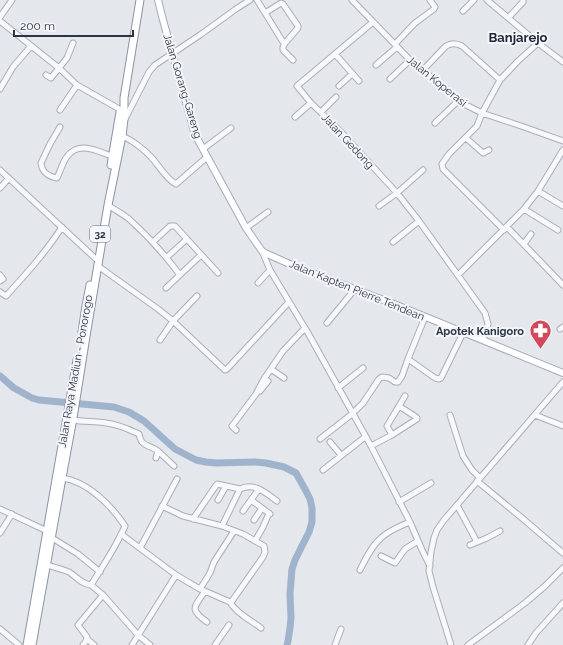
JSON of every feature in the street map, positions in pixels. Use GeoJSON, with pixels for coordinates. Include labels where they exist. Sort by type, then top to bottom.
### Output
{"type":"FeatureCollection","features":[{"type":"Feature","properties":{"kind":"highway","name":"Jalan Raya Madiun - Ponorogo"},"geometry":{"type":"LineString","coordinates":[[27,645],[64,452],[74,419],[78,370],[98,266],[121,110],[140,0]]}},
{"type":"Feature","properties":{"kind":"highway","name":"Jalan Raya Madiun - Ponorogo"},"geometry":{"type":"LineString","coordinates":[[85,329],[86,306],[115,157],[122,136],[124,98]]}},
{"type":"Feature","properties":{"kind":"highway","name":"Jalan Raya Madiun - Ponorogo"},"geometry":{"type":"LineString","coordinates":[[32,645],[47,566],[48,535],[62,478],[64,452]]}},
{"type":"Feature","properties":{"kind":"main road","name":"Jalan Gorang-Gareng"},"geometry":{"type":"LineString","coordinates":[[158,0],[194,131],[246,228],[262,251]]}},
{"type":"Feature","properties":{"kind":"main road","name":"Jalan Kapten Pierre Tendean"},"geometry":{"type":"LineString","coordinates":[[262,251],[292,265],[562,371]]}},
{"type":"Feature","properties":{"kind":"street"},"geometry":{"type":"LineString","coordinates":[[0,17],[12,0]]}},
{"type":"Feature","properties":{"kind":"street"},"geometry":{"type":"LineString","coordinates":[[124,119],[149,72],[160,61],[250,0]]}},
{"type":"Feature","properties":{"kind":"street"},"geometry":{"type":"LineString","coordinates":[[257,0],[285,43]]}},
{"type":"Feature","properties":{"kind":"street","name":"Jalan Koperasi"},"geometry":{"type":"LineString","coordinates":[[352,0],[410,60],[472,109],[563,142]]}},
{"type":"Feature","properties":{"kind":"street"},"geometry":{"type":"LineString","coordinates":[[376,65],[415,23],[434,9],[435,7],[430,0]]}},
{"type":"Feature","properties":{"kind":"street"},"geometry":{"type":"LineString","coordinates":[[463,11],[474,0]]}},
{"type":"Feature","properties":{"kind":"street"},"geometry":{"type":"LineString","coordinates":[[487,0],[563,62]]}},
{"type":"Feature","properties":{"kind":"street"},"geometry":{"type":"LineString","coordinates":[[508,18],[523,0]]}},
{"type":"Feature","properties":{"kind":"street"},"geometry":{"type":"LineString","coordinates":[[265,13],[280,3],[283,4],[298,27],[283,47],[283,50],[293,60]]}},
{"type":"Feature","properties":{"kind":"street"},"geometry":{"type":"LineString","coordinates":[[0,21],[59,68],[77,85],[121,110]]}},
{"type":"Feature","properties":{"kind":"street","name":"Jalan Gedong"},"geometry":{"type":"LineString","coordinates":[[373,22],[298,86],[311,103],[340,131],[397,193],[419,221],[485,313],[488,328],[483,340]]}},
{"type":"Feature","properties":{"kind":"street"},"geometry":{"type":"LineString","coordinates":[[538,42],[500,80],[482,113],[477,126],[444,159],[442,167],[505,229],[524,244],[563,285]]}},
{"type":"Feature","properties":{"kind":"street"},"geometry":{"type":"LineString","coordinates":[[46,76],[51,78],[68,56],[73,43]]}},
{"type":"Feature","properties":{"kind":"street"},"geometry":{"type":"LineString","coordinates":[[423,70],[446,46],[449,44],[458,44],[500,80]]}},
{"type":"Feature","properties":{"kind":"street"},"geometry":{"type":"LineString","coordinates":[[0,88],[13,67],[31,46]]}},
{"type":"Feature","properties":{"kind":"street"},"geometry":{"type":"LineString","coordinates":[[335,54],[359,81]]}},
{"type":"Feature","properties":{"kind":"street"},"geometry":{"type":"LineString","coordinates":[[390,79],[410,60]]}},
{"type":"Feature","properties":{"kind":"street"},"geometry":{"type":"LineString","coordinates":[[339,86],[352,74]]}},
{"type":"Feature","properties":{"kind":"street"},"geometry":{"type":"LineString","coordinates":[[60,110],[77,85]]}},
{"type":"Feature","properties":{"kind":"street"},"geometry":{"type":"LineString","coordinates":[[321,112],[336,97]]}},
{"type":"Feature","properties":{"kind":"street"},"geometry":{"type":"LineString","coordinates":[[435,123],[459,100]]}},
{"type":"Feature","properties":{"kind":"street"},"geometry":{"type":"LineString","coordinates":[[294,117],[311,103]]}},
{"type":"Feature","properties":{"kind":"street"},"geometry":{"type":"LineString","coordinates":[[60,127],[41,163],[44,172],[50,176],[56,178],[68,155],[79,148],[86,148],[115,157]]}},
{"type":"Feature","properties":{"kind":"street"},"geometry":{"type":"LineString","coordinates":[[203,148],[231,128]]}},
{"type":"Feature","properties":{"kind":"street"},"geometry":{"type":"LineString","coordinates":[[122,136],[130,140],[151,157],[176,184],[207,157]]}},
{"type":"Feature","properties":{"kind":"street"},"geometry":{"type":"LineString","coordinates":[[466,138],[483,153],[489,150]]}},
{"type":"Feature","properties":{"kind":"street"},"geometry":{"type":"LineString","coordinates":[[458,275],[524,209],[538,191],[563,150]]}},
{"type":"Feature","properties":{"kind":"street"},"geometry":{"type":"LineString","coordinates":[[0,170],[96,259]]}},
{"type":"Feature","properties":{"kind":"street"},"geometry":{"type":"LineString","coordinates":[[379,206],[397,193],[423,170]]}},
{"type":"Feature","properties":{"kind":"street"},"geometry":{"type":"LineString","coordinates":[[0,188],[9,178]]}},
{"type":"Feature","properties":{"kind":"street"},"geometry":{"type":"LineString","coordinates":[[538,191],[563,206]]}},
{"type":"Feature","properties":{"kind":"street"},"geometry":{"type":"LineString","coordinates":[[108,205],[128,218],[153,242],[167,257],[180,275]]}},
{"type":"Feature","properties":{"kind":"street"},"geometry":{"type":"LineString","coordinates":[[524,209],[558,230]]}},
{"type":"Feature","properties":{"kind":"street"},"geometry":{"type":"LineString","coordinates":[[246,228],[268,212]]}},
{"type":"Feature","properties":{"kind":"street"},"geometry":{"type":"LineString","coordinates":[[393,242],[419,221]]}},
{"type":"Feature","properties":{"kind":"street"},"geometry":{"type":"LineString","coordinates":[[153,242],[170,226],[173,226],[177,228],[218,273]]}},
{"type":"Feature","properties":{"kind":"street"},"geometry":{"type":"LineString","coordinates":[[0,292],[6,296],[28,273],[62,228]]}},
{"type":"Feature","properties":{"kind":"street"},"geometry":{"type":"LineString","coordinates":[[524,244],[531,234]]}},
{"type":"Feature","properties":{"kind":"street"},"geometry":{"type":"LineString","coordinates":[[167,257],[187,239]]}},
{"type":"Feature","properties":{"kind":"street"},"geometry":{"type":"LineString","coordinates":[[262,251],[270,270],[305,328],[371,446],[410,522],[430,566]]}},
{"type":"Feature","properties":{"kind":"street"},"geometry":{"type":"LineString","coordinates":[[166,288],[201,255]]}},
{"type":"Feature","properties":{"kind":"street"},"geometry":{"type":"LineString","coordinates":[[98,266],[173,321],[225,370],[289,302]]}},
{"type":"Feature","properties":{"kind":"street"},"geometry":{"type":"LineString","coordinates":[[258,283],[270,270]]}},
{"type":"Feature","properties":{"kind":"street"},"geometry":{"type":"LineString","coordinates":[[327,323],[355,289]]}},
{"type":"Feature","properties":{"kind":"street"},"geometry":{"type":"LineString","coordinates":[[160,340],[173,321],[197,296]]}},
{"type":"Feature","properties":{"kind":"street"},"geometry":{"type":"LineString","coordinates":[[320,440],[363,403],[379,379],[382,377],[389,378],[395,382],[398,382],[402,376],[425,317]]}},
{"type":"Feature","properties":{"kind":"street"},"geometry":{"type":"LineString","coordinates":[[236,430],[232,426],[256,394],[268,381],[264,379],[283,351],[305,328]]}},
{"type":"Feature","properties":{"kind":"street"},"geometry":{"type":"LineString","coordinates":[[408,359],[435,378],[439,379],[442,376],[463,333]]}},
{"type":"Feature","properties":{"kind":"street"},"geometry":{"type":"LineString","coordinates":[[338,388],[363,368]]}},
{"type":"Feature","properties":{"kind":"street"},"geometry":{"type":"LineString","coordinates":[[271,369],[284,378]]}},
{"type":"Feature","properties":{"kind":"street"},"geometry":{"type":"LineString","coordinates":[[451,645],[433,587],[430,571],[431,552],[437,530],[563,382]]}},
{"type":"Feature","properties":{"kind":"street"},"geometry":{"type":"LineString","coordinates":[[392,435],[387,426],[405,396]]}},
{"type":"Feature","properties":{"kind":"street"},"geometry":{"type":"LineString","coordinates":[[371,446],[417,419],[399,406]]}},
{"type":"Feature","properties":{"kind":"street"},"geometry":{"type":"LineString","coordinates":[[450,415],[464,456],[479,480],[563,553]]}},
{"type":"Feature","properties":{"kind":"street"},"geometry":{"type":"LineString","coordinates":[[535,415],[563,426]]}},
{"type":"Feature","properties":{"kind":"street"},"geometry":{"type":"LineString","coordinates":[[74,419],[106,423],[129,429],[139,434],[142,442],[154,448],[174,466]]}},
{"type":"Feature","properties":{"kind":"street"},"geometry":{"type":"LineString","coordinates":[[322,470],[365,436]]}},
{"type":"Feature","properties":{"kind":"street"},"geometry":{"type":"LineString","coordinates":[[330,442],[341,455]]}},
{"type":"Feature","properties":{"kind":"street"},"geometry":{"type":"LineString","coordinates":[[156,458],[158,451]]}},
{"type":"Feature","properties":{"kind":"street"},"geometry":{"type":"LineString","coordinates":[[62,478],[69,479],[92,491],[119,517],[125,526],[91,586]]}},
{"type":"Feature","properties":{"kind":"street"},"geometry":{"type":"LineString","coordinates":[[140,548],[177,479]]}},
{"type":"Feature","properties":{"kind":"street"},"geometry":{"type":"LineString","coordinates":[[399,502],[431,483]]}},
{"type":"Feature","properties":{"kind":"street"},"geometry":{"type":"LineString","coordinates":[[192,519],[216,484],[240,489]]}},
{"type":"Feature","properties":{"kind":"street"},"geometry":{"type":"LineString","coordinates":[[218,500],[226,486]]}},
{"type":"Feature","properties":{"kind":"street"},"geometry":{"type":"LineString","coordinates":[[222,526],[240,489],[245,486],[251,486],[259,489],[277,501]]}},
{"type":"Feature","properties":{"kind":"street"},"geometry":{"type":"LineString","coordinates":[[243,511],[259,489]]}},
{"type":"Feature","properties":{"kind":"street"},"geometry":{"type":"LineString","coordinates":[[251,500],[270,514],[255,541]]}},
{"type":"Feature","properties":{"kind":"street"},"geometry":{"type":"LineString","coordinates":[[457,505],[477,542]]}},
{"type":"Feature","properties":{"kind":"street"},"geometry":{"type":"LineString","coordinates":[[162,506],[183,516],[222,526],[243,534],[264,546],[265,552],[263,557],[230,602]]}},
{"type":"Feature","properties":{"kind":"street"},"geometry":{"type":"LineString","coordinates":[[254,520],[262,508]]}},
{"type":"Feature","properties":{"kind":"street"},"geometry":{"type":"LineString","coordinates":[[0,509],[12,514],[48,535],[78,554],[100,572]]}},
{"type":"Feature","properties":{"kind":"street"},"geometry":{"type":"LineString","coordinates":[[0,533],[12,514]]}},
{"type":"Feature","properties":{"kind":"street"},"geometry":{"type":"LineString","coordinates":[[360,570],[380,539],[410,522]]}},
{"type":"Feature","properties":{"kind":"street"},"geometry":{"type":"LineString","coordinates":[[208,622],[198,615],[195,610],[195,606],[214,562],[234,531]]}},
{"type":"Feature","properties":{"kind":"street"},"geometry":{"type":"LineString","coordinates":[[470,545],[500,531]]}},
{"type":"Feature","properties":{"kind":"street"},"geometry":{"type":"LineString","coordinates":[[121,534],[176,575],[202,590],[230,602],[237,610],[261,628]]}},
{"type":"Feature","properties":{"kind":"street"},"geometry":{"type":"LineString","coordinates":[[381,556],[395,563],[405,549],[418,541]]}},
{"type":"Feature","properties":{"kind":"street"},"geometry":{"type":"LineString","coordinates":[[47,566],[56,567],[68,572],[83,583],[98,590],[138,635],[150,645]]}},
{"type":"Feature","properties":{"kind":"street"},"geometry":{"type":"LineString","coordinates":[[468,645],[525,603],[563,568]]}},
{"type":"Feature","properties":{"kind":"street"},"geometry":{"type":"LineString","coordinates":[[132,645],[176,575]]}},
{"type":"Feature","properties":{"kind":"street"},"geometry":{"type":"LineString","coordinates":[[94,645],[87,639],[78,625],[103,596]]}},
{"type":"Feature","properties":{"kind":"street"},"geometry":{"type":"LineString","coordinates":[[528,645],[536,633],[563,603]]}},
{"type":"Feature","properties":{"kind":"street"},"geometry":{"type":"LineString","coordinates":[[215,645],[229,625]]}},
{"type":"Feature","properties":{"kind":"street"},"geometry":{"type":"LineString","coordinates":[[0,629],[19,645]]}},
{"type":"Feature","properties":{"kind":"street"},"geometry":{"type":"LineString","coordinates":[[335,645],[341,629]]}},
{"type":"Feature","properties":{"kind":"street"},"geometry":{"type":"LineString","coordinates":[[83,645],[87,639]]}},
{"type":"Feature","properties":{"kind":"waterway"},"geometry":{"type":"LineString","coordinates":[[0,376],[14,388],[32,398],[39,400],[114,407],[129,412],[144,421],[175,449],[196,460],[216,463],[266,463],[284,467],[296,473],[310,499],[312,508],[312,522],[292,569],[290,594],[291,618],[287,645]]}},
{"type":"Feature","properties":{"kind":"place","name":"Apotek Kanigoro"},"geometry":{"type":"Point","coordinates":[540,350]}},
{"type":"Feature","properties":{"kind":"district","name":"Banjarejo"},"geometry":{"type":"Point","coordinates":[518,37]}}]}
